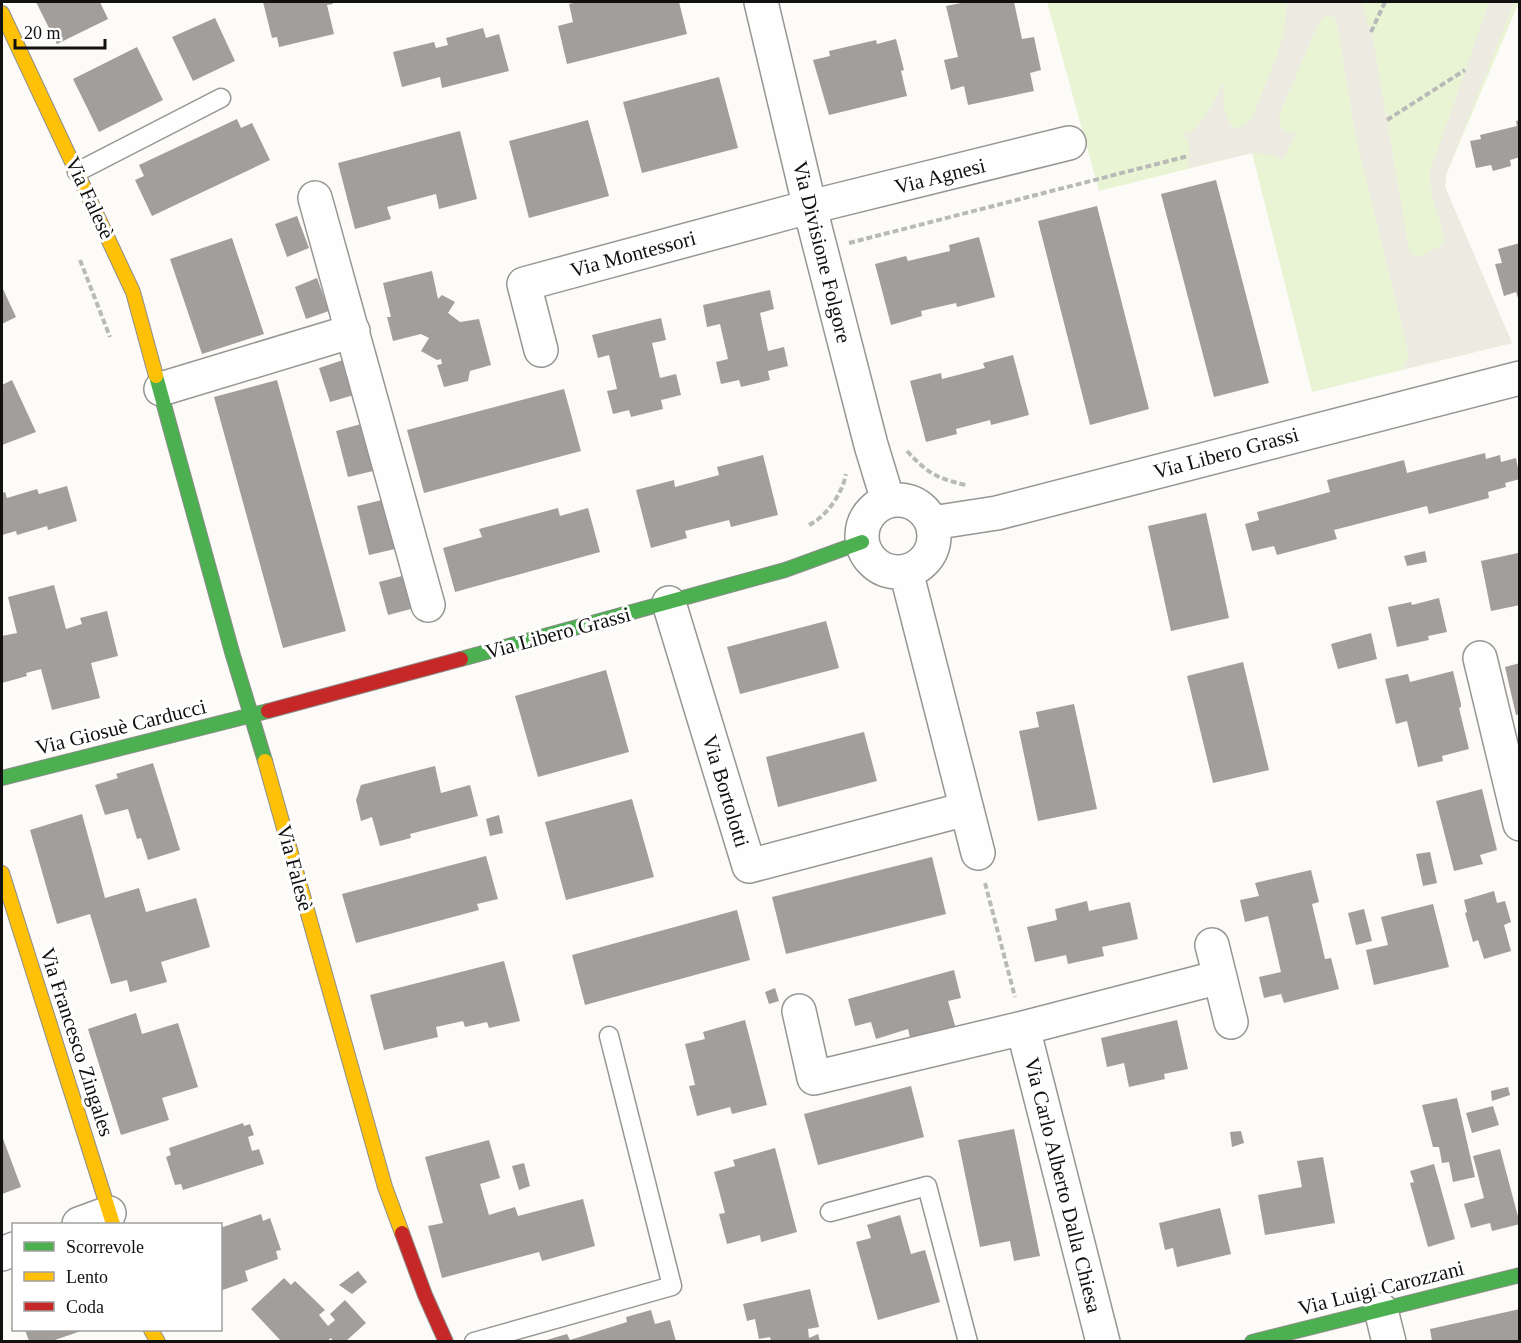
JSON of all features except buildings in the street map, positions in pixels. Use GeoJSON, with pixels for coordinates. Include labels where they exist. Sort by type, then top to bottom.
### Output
{"type":"FeatureCollection","features":[{"type":"Feature","properties":{"kind":"street","name":"Via Divisione Folgore"},"geometry":{"type":"LineString","coordinates":[[761,2],[810,208],[822,249],[859,447],[888,501]]}},
{"type":"Feature","properties":{"kind":"street","name":"Via Falesè"},"geometry":{"type":"LineString","coordinates":[[2,13],[133,292],[385,1187],[425,1295],[446,1341]]}},
{"type":"Feature","properties":{"kind":"street","name":"Via Agnesi"},"geometry":{"type":"LineString","coordinates":[[810,208],[1069,143]]}},
{"type":"Feature","properties":{"kind":"street"},"geometry":{"type":"LineString","coordinates":[[315,198],[428,604]]}},
{"type":"Feature","properties":{"kind":"street","name":"Via Montessori"},"geometry":{"type":"LineString","coordinates":[[541,350],[524,284],[810,208]]}},
{"type":"Feature","properties":{"kind":"street"},"geometry":{"type":"LineString","coordinates":[[161,389],[353,331]]}},
{"type":"Feature","properties":{"kind":"street","name":"Via Libero Grassi"},"geometry":{"type":"LineString","coordinates":[[932,523],[997,513],[1520,378]]}},
{"type":"Feature","properties":{"kind":"street"},"geometry":{"type":"LineString","coordinates":[[904,500],[914,503],[927,514],[932,523],[934,539],[928,557],[906,571],[893,572],[879,567],[872,562],[862,542],[861,532],[865,520],[878,506],[888,501],[904,500]]}},
{"type":"Feature","properties":{"kind":"street","name":"Via Libero Grassi"},"geometry":{"type":"LineString","coordinates":[[251,715],[669,603],[785,570],[862,542]]}},
{"type":"Feature","properties":{"kind":"street"},"geometry":{"type":"LineString","coordinates":[[906,571],[978,853]]}},
{"type":"Feature","properties":{"kind":"street","name":"Via Bortolotti"},"geometry":{"type":"LineString","coordinates":[[669,603],[749,866],[966,809]]}},
{"type":"Feature","properties":{"kind":"street"},"geometry":{"type":"LineString","coordinates":[[1480,658],[1520,824]]}},
{"type":"Feature","properties":{"kind":"street","name":"Via Giosuè Carducci"},"geometry":{"type":"LineString","coordinates":[[2,778],[251,715]]}},
{"type":"Feature","properties":{"kind":"street","name":"Via Francesco Zingales"},"geometry":{"type":"LineString","coordinates":[[2,873],[111,1219]]}},
{"type":"Feature","properties":{"kind":"street"},"geometry":{"type":"LineString","coordinates":[[1212,945],[1231,1022]]}},
{"type":"Feature","properties":{"kind":"street","name":"Via Carlo Alberto Dalla Chiesa"},"geometry":{"type":"LineString","coordinates":[[799,1011],[814,1078],[1023,1028],[1220,977]]}},
{"type":"Feature","properties":{"kind":"street","name":"Via Carlo Alberto Dalla Chiesa"},"geometry":{"type":"LineString","coordinates":[[1023,1028],[1103,1341]]}},
{"type":"Feature","properties":{"kind":"street"},"geometry":{"type":"LineString","coordinates":[[85,1223],[111,1219]]}},
{"type":"Feature","properties":{"kind":"street","name":"Via Luigi Carozzani"},"geometry":{"type":"LineString","coordinates":[[1252,1341],[1520,1275]]}},
{"type":"Feature","properties":{"kind":"street"},"geometry":{"type":"LineString","coordinates":[[1381,1310],[1389,1341]]}},
{"type":"Feature","properties":{"kind":"lane"},"geometry":{"type":"LineString","coordinates":[[77,172],[221,98]]}},
{"type":"Feature","properties":{"kind":"lane"},"geometry":{"type":"LineString","coordinates":[[474,1341],[672,1286],[609,1036]]}},
{"type":"Feature","properties":{"kind":"lane"},"geometry":{"type":"LineString","coordinates":[[830,1212],[927,1186],[968,1341]]}},
{"type":"Feature","properties":{"kind":"path"},"geometry":{"type":"LineString","coordinates":[[1371,32],[1384,2]]}},
{"type":"Feature","properties":{"kind":"path"},"geometry":{"type":"LineString","coordinates":[[1387,120],[1465,70]]}},
{"type":"Feature","properties":{"kind":"path"},"geometry":{"type":"LineString","coordinates":[[822,249],[1188,156]]}},
{"type":"Feature","properties":{"kind":"path"},"geometry":{"type":"LineString","coordinates":[[805,527],[813,524],[828,509],[859,447],[900,438],[905,449],[923,469],[943,480],[970,485]]}},
{"type":"Feature","properties":{"kind":"path"},"geometry":{"type":"LineString","coordinates":[[978,853],[1023,1028]]}},
{"type":"Feature","properties":{"kind":"green space"},"geometry":{"type":"Polygon","coordinates":[[[1047,2],[1519,2],[1446,175],[1445,187],[1512,343],[1312,392],[1252,153],[1099,191],[1047,2]]]}},
{"type":"Feature","properties":{"kind":"shaded area"},"geometry":{"type":"Polygon","coordinates":[[[1287,2],[1361,2],[1373,39],[1409,250],[1411,254],[1418,257],[1441,246],[1445,239],[1433,199],[1429,175],[1489,2],[1514,2],[1446,175],[1445,187],[1512,343],[1401,370],[1409,356],[1355,133],[1339,34],[1334,17],[1326,16],[1319,22],[1279,115],[1282,129],[1296,133],[1283,159],[1273,155],[1252,153],[1188,168],[1189,144],[1183,134],[1193,131],[1200,123],[1224,82],[1223,105],[1229,122],[1234,128],[1242,127],[1251,120],[1284,34],[1287,2]]]}},
{"type":"Feature","properties":{"kind":"traffic: fast"},"geometry":{"type":"LineString","coordinates":[[156,376],[232,652],[265,761]]}},
{"type":"Feature","properties":{"kind":"traffic: fast"},"geometry":{"type":"LineString","coordinates":[[461,659],[785,570],[862,542]]}},
{"type":"Feature","properties":{"kind":"traffic: fast"},"geometry":{"type":"LineString","coordinates":[[2,778],[268,711]]}},
{"type":"Feature","properties":{"kind":"traffic: fast"},"geometry":{"type":"LineString","coordinates":[[1252,1342],[1520,1275]]}},
{"type":"Feature","properties":{"kind":"traffic: slow"},"geometry":{"type":"LineString","coordinates":[[2,13],[133,292],[156,376]]}},
{"type":"Feature","properties":{"kind":"traffic: slow"},"geometry":{"type":"LineString","coordinates":[[265,761],[385,1187],[402,1233]]}},
{"type":"Feature","properties":{"kind":"traffic: slow"},"geometry":{"type":"LineString","coordinates":[[2,873],[113,1223]]}},
{"type":"Feature","properties":{"kind":"traffic: slow"},"geometry":{"type":"LineString","coordinates":[[152,1331],[158,1342]]}},
{"type":"Feature","properties":{"kind":"traffic: jam"},"geometry":{"type":"LineString","coordinates":[[268,711],[461,659]]}},
{"type":"Feature","properties":{"kind":"traffic: jam"},"geometry":{"type":"LineString","coordinates":[[402,1233],[425,1295],[446,1342]]}}]}
